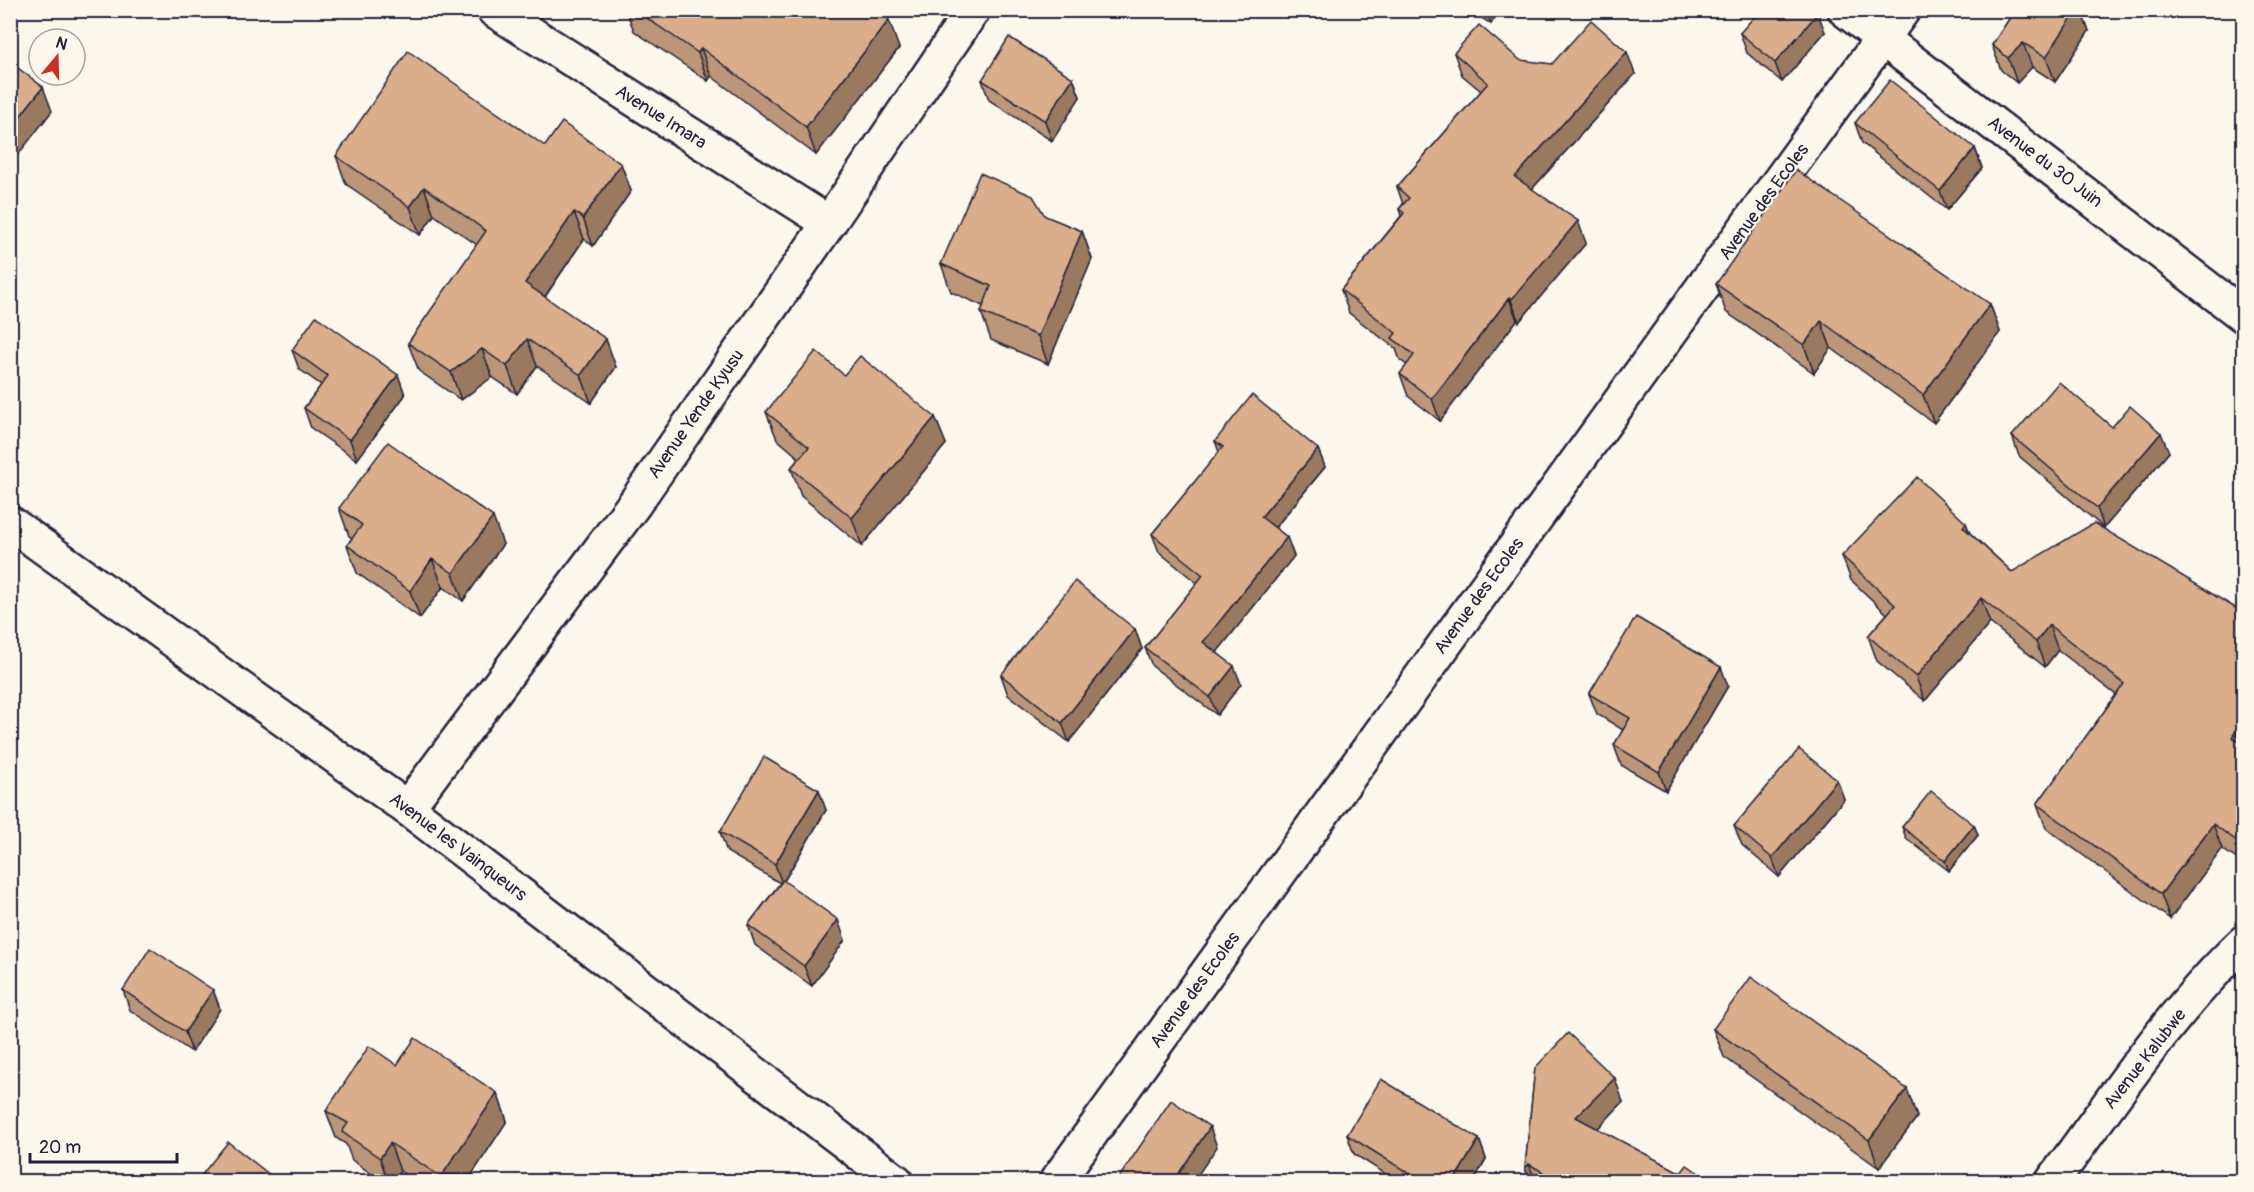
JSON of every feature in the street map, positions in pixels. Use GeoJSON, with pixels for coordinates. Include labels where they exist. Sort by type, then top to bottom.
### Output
{"type":"FeatureCollection","features":[{"type":"Feature","properties":{"kind":"street","name":"Avenue Imara"},"geometry":{"type":"LineString","coordinates":[[494,10],[829,223]]}},
{"type":"Feature","properties":{"kind":"street","name":"Avenue Yende Kyusu"},"geometry":{"type":"LineString","coordinates":[[407,808],[635,503],[973,10]]}},
{"type":"Feature","properties":{"kind":"street","name":"Avenue du 30 Juin"},"geometry":{"type":"LineString","coordinates":[[1845,10],[2244,316]]}},
{"type":"Feature","properties":{"kind":"street","name":"Avenue des Ecoles"},"geometry":{"type":"LineString","coordinates":[[1056,1182],[1903,10]]}},
{"type":"Feature","properties":{"kind":"street","name":"Avenue les Vainqueurs"},"geometry":{"type":"LineString","coordinates":[[10,523],[407,808],[897,1182]]}},
{"type":"Feature","properties":{"kind":"street","name":"Avenue Kalubwe"},"geometry":{"type":"LineString","coordinates":[[2052,1182],[2216,968],[2244,942]]}},
{"type":"Feature","properties":{"kind":"building"},"geometry":{"type":"Polygon","coordinates":[[[635,10],[876,10],[889,20],[806,127],[701,48],[698,53],[635,10]]]}},
{"type":"Feature","properties":{"kind":"building"},"geometry":{"type":"Polygon","coordinates":[[[1760,10],[1816,10],[1818,13],[1775,63],[1740,33],[1760,10]]]}},
{"type":"Feature","properties":{"kind":"building"},"geometry":{"type":"Polygon","coordinates":[[[2015,10],[2077,10],[2046,57],[2023,43],[2008,58],[1992,45],[2015,10]]]}},
{"type":"Feature","properties":{"kind":"building"},"geometry":{"type":"Polygon","coordinates":[[[1591,20],[1627,52],[1515,177],[1578,221],[1511,300],[1509,298],[1432,399],[1400,374],[1414,355],[1392,338],[1396,333],[1341,290],[1404,213],[1399,209],[1409,198],[1397,187],[1488,83],[1454,53],[1479,25],[1520,60],[1552,64],[1591,20]]]}},
{"type":"Feature","properties":{"kind":"building"},"geometry":{"type":"Polygon","coordinates":[[[1009,37],[1073,78],[1045,121],[982,80],[1009,37]]]}},
{"type":"Feature","properties":{"kind":"building"},"geometry":{"type":"Polygon","coordinates":[[[408,51],[545,146],[562,122],[621,164],[583,218],[574,212],[525,283],[606,339],[581,375],[527,339],[507,366],[482,349],[451,372],[408,343],[486,231],[424,187],[410,207],[336,156],[408,51]]]}},
{"type":"Feature","properties":{"kind":"building"},"geometry":{"type":"Polygon","coordinates":[[[10,62],[27,75],[27,87],[43,87],[10,129],[10,62]]]}},
{"type":"Feature","properties":{"kind":"building"},"geometry":{"type":"Polygon","coordinates":[[[1890,80],[1975,148],[1940,191],[1855,123],[1890,80]]]}},
{"type":"Feature","properties":{"kind":"building"},"geometry":{"type":"Polygon","coordinates":[[[1796,170],[1990,304],[1923,395],[1821,321],[1804,345],[1716,284],[1796,170]]]}},
{"type":"Feature","properties":{"kind":"building"},"geometry":{"type":"Polygon","coordinates":[[[980,173],[1033,196],[1045,216],[1082,231],[1038,336],[981,312],[991,286],[941,264],[980,173]]]}},
{"type":"Feature","properties":{"kind":"building"},"geometry":{"type":"Polygon","coordinates":[[[316,316],[398,375],[350,440],[304,408],[328,376],[292,350],[316,316]]]}},
{"type":"Feature","properties":{"kind":"building"},"geometry":{"type":"Polygon","coordinates":[[[816,351],[844,375],[860,356],[935,417],[852,518],[791,468],[809,447],[766,412],[816,351]]]}},
{"type":"Feature","properties":{"kind":"building"},"geometry":{"type":"Polygon","coordinates":[[[2059,382],[2112,427],[2130,406],[2161,433],[2097,508],[2012,436],[2059,382]]]}},
{"type":"Feature","properties":{"kind":"building"},"geometry":{"type":"Polygon","coordinates":[[[1252,395],[1318,449],[1261,517],[1287,537],[1203,642],[1234,666],[1210,697],[1145,648],[1203,575],[1152,534],[1223,447],[1215,441],[1252,395]]]}},
{"type":"Feature","properties":{"kind":"building"},"geometry":{"type":"Polygon","coordinates":[[[388,442],[493,517],[453,573],[432,559],[410,591],[347,545],[362,525],[339,508],[388,442]]]}},
{"type":"Feature","properties":{"kind":"building"},"geometry":{"type":"Polygon","coordinates":[[[1917,477],[1966,523],[1963,527],[2012,572],[2094,523],[2244,613],[2244,718],[2232,737],[2244,745],[2244,832],[2237,841],[2213,824],[2161,894],[2037,804],[2124,684],[2049,625],[2036,642],[1981,598],[1916,677],[1868,636],[1895,605],[1842,556],[1917,477]]]}},
{"type":"Feature","properties":{"kind":"building"},"geometry":{"type":"Polygon","coordinates":[[[1075,581],[1135,629],[1062,723],[1001,675],[1075,581]]]}},
{"type":"Feature","properties":{"kind":"building"},"geometry":{"type":"Polygon","coordinates":[[[1636,617],[1721,667],[1659,772],[1614,745],[1630,718],[1589,694],[1636,617]]]}},
{"type":"Feature","properties":{"kind":"building"},"geometry":{"type":"Polygon","coordinates":[[[1799,749],[1837,780],[1772,858],[1734,826],[1799,749]]]}},
{"type":"Feature","properties":{"kind":"building"},"geometry":{"type":"Polygon","coordinates":[[[764,757],[819,790],[775,864],[720,832],[764,757]]]}},
{"type":"Feature","properties":{"kind":"building"},"geometry":{"type":"Polygon","coordinates":[[[1931,791],[1974,825],[1945,861],[1902,827],[1931,791]]]}},
{"type":"Feature","properties":{"kind":"building"},"geometry":{"type":"Polygon","coordinates":[[[783,880],[838,920],[804,966],[748,925],[783,880]]]}},
{"type":"Feature","properties":{"kind":"building"},"geometry":{"type":"Polygon","coordinates":[[[150,948],[213,990],[185,1032],[123,990],[150,948]]]}},
{"type":"Feature","properties":{"kind":"building"},"geometry":{"type":"Polygon","coordinates":[[[1751,977],[1907,1089],[1869,1140],[1713,1029],[1751,977]]]}},
{"type":"Feature","properties":{"kind":"building"},"geometry":{"type":"Polygon","coordinates":[[[1568,1033],[1615,1078],[1576,1117],[1681,1173],[1687,1165],[1712,1182],[1560,1182],[1529,1164],[1525,1168],[1535,1068],[1568,1033]]]}},
{"type":"Feature","properties":{"kind":"building"},"geometry":{"type":"Polygon","coordinates":[[[415,1038],[497,1093],[441,1177],[390,1143],[380,1158],[342,1132],[348,1123],[326,1111],[369,1046],[397,1065],[415,1038]]]}},
{"type":"Feature","properties":{"kind":"building"},"geometry":{"type":"Polygon","coordinates":[[[1381,1079],[1479,1139],[1453,1182],[1423,1182],[1347,1135],[1381,1079]]]}},
{"type":"Feature","properties":{"kind":"building"},"geometry":{"type":"Polygon","coordinates":[[[1171,1100],[1210,1127],[1173,1182],[1116,1182],[1171,1100]]]}},
{"type":"Feature","properties":{"kind":"building"},"geometry":{"type":"Polygon","coordinates":[[[228,1142],[279,1182],[196,1182],[228,1142]]]}}]}
